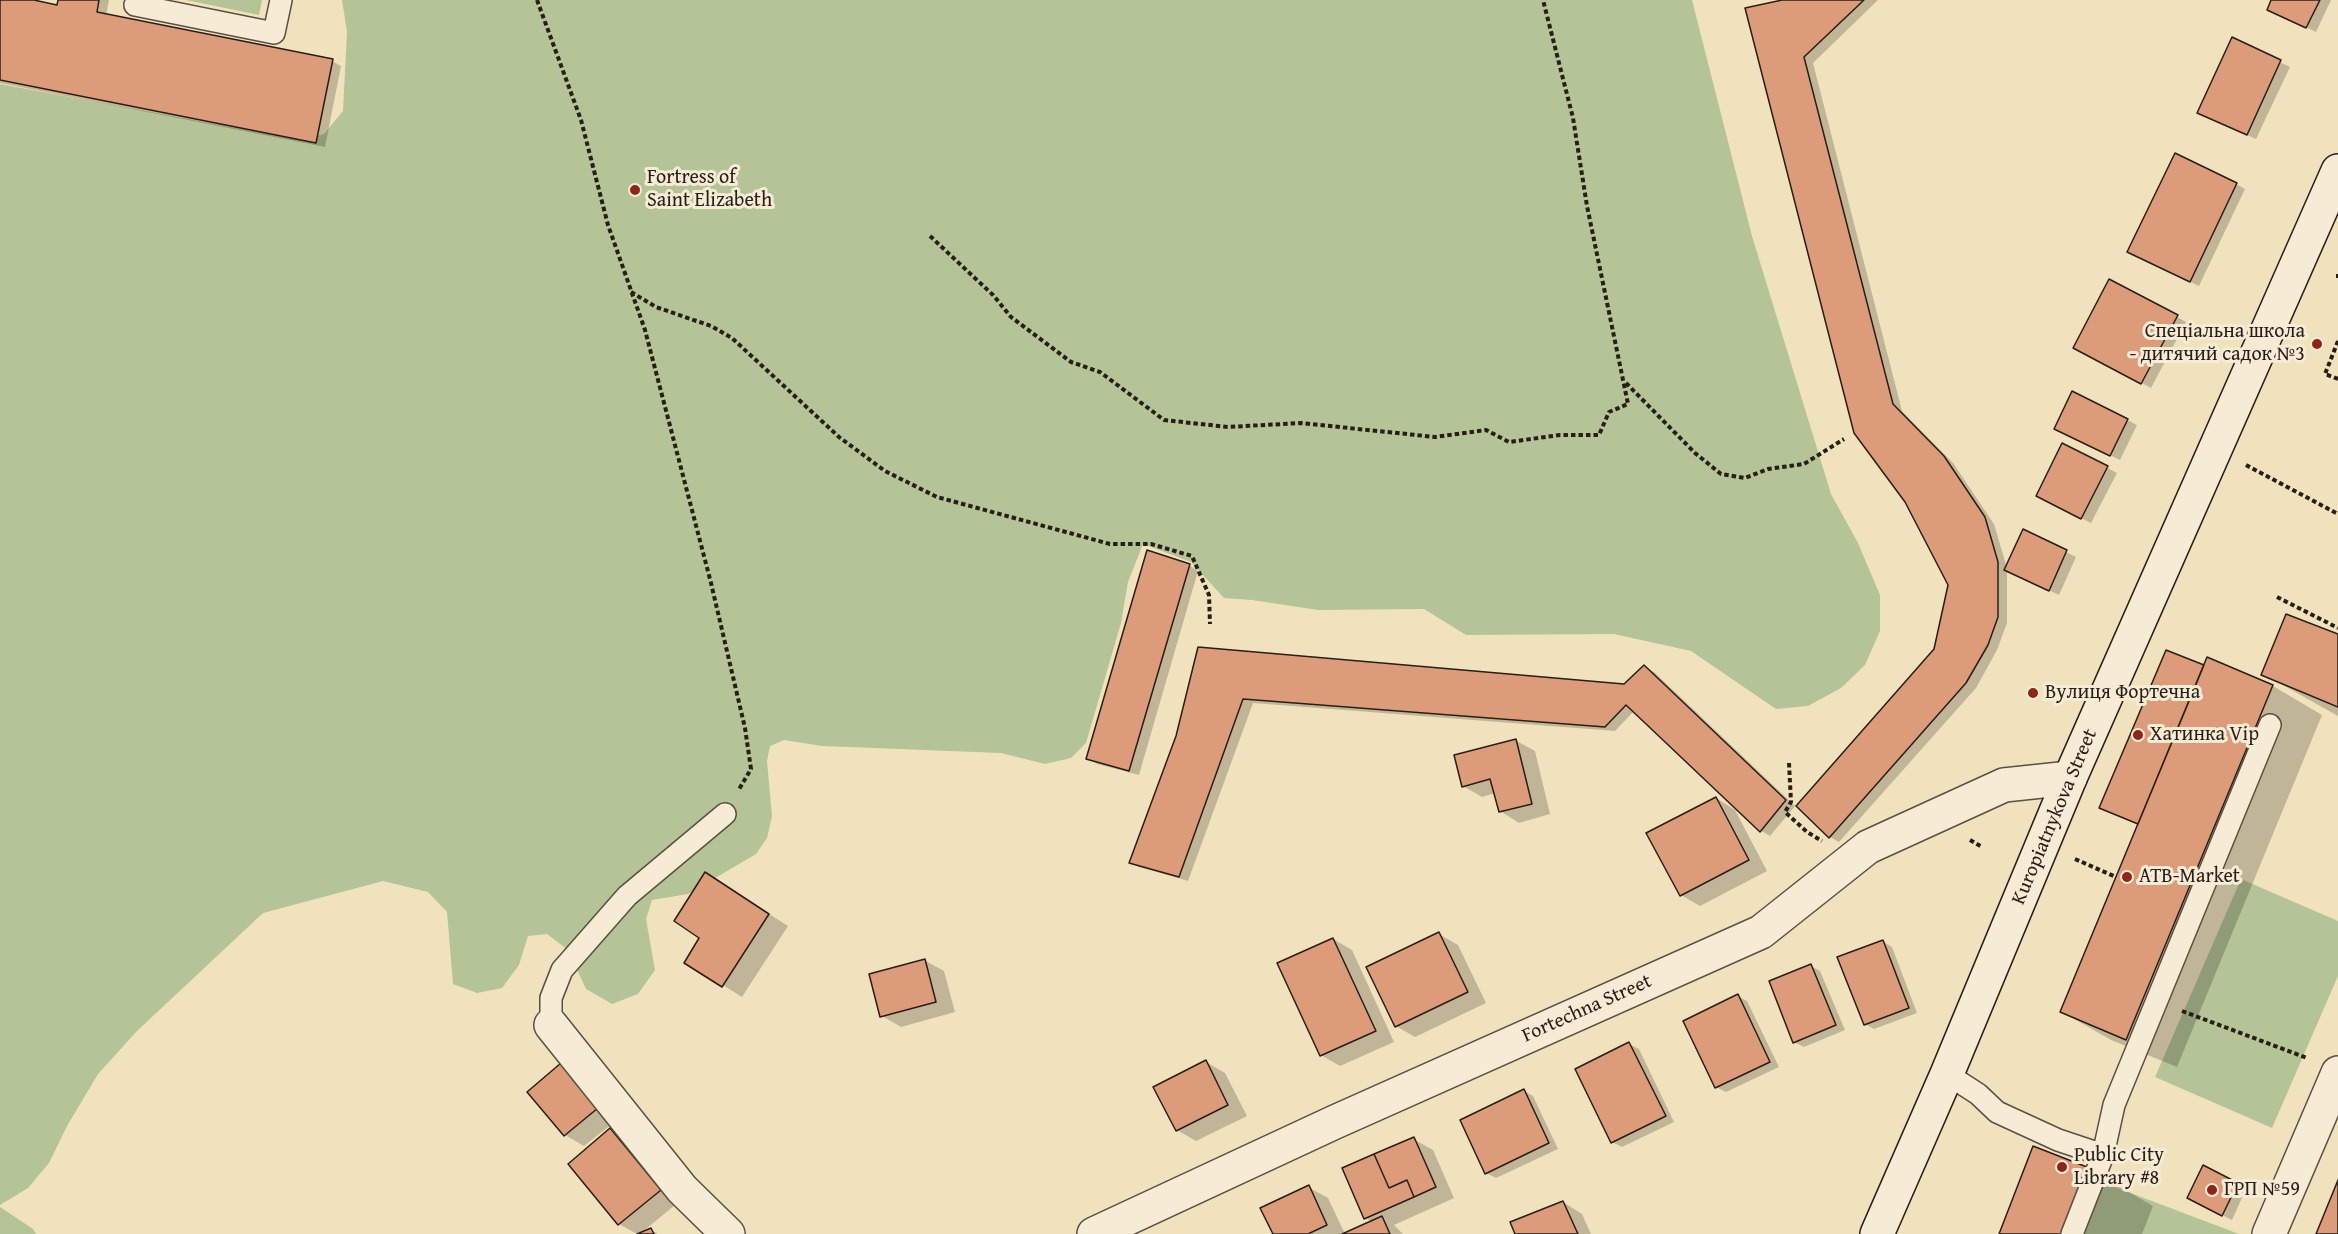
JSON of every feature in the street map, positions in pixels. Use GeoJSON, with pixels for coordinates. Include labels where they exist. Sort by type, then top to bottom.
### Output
{"type":"FeatureCollection","features":[{"type":"Feature","properties":{"kind":"street","name":"Kuropiatnykova Street"},"geometry":{"type":"LineString","coordinates":[[1877,1234],[1947,1074],[2070,778],[2338,171]]}},
{"type":"Feature","properties":{"kind":"street","name":"Fortechna Street"},"geometry":{"type":"LineString","coordinates":[[1094,1234],[1335,1122],[1761,932],[1868,847],[2004,785],[2070,778]]}},
{"type":"Feature","properties":{"kind":"street"},"geometry":{"type":"LineString","coordinates":[[551,1025],[682,1190],[728,1234]]}},
{"type":"Feature","properties":{"kind":"street"},"geometry":{"type":"LineString","coordinates":[[2269,1234],[2338,1073]]}},
{"type":"Feature","properties":{"kind":"lane"},"geometry":{"type":"LineString","coordinates":[[135,5],[274,33],[281,0]]}},
{"type":"Feature","properties":{"kind":"lane"},"geometry":{"type":"LineString","coordinates":[[2072,1234],[2103,1155],[2114,1105],[2270,725]]}},
{"type":"Feature","properties":{"kind":"lane"},"geometry":{"type":"LineString","coordinates":[[551,1025],[551,998],[562,970],[627,896],[725,814]]}},
{"type":"Feature","properties":{"kind":"lane"},"geometry":{"type":"LineString","coordinates":[[1947,1074],[1978,1094],[1997,1112],[2058,1140],[2103,1155]]}},
{"type":"Feature","properties":{"kind":"path"},"geometry":{"type":"LineString","coordinates":[[537,0],[581,120],[608,225],[645,330],[711,583],[745,728],[751,769],[725,814]]}},
{"type":"Feature","properties":{"kind":"path"},"geometry":{"type":"LineString","coordinates":[[930,236],[993,295],[1011,317],[1071,362],[1100,372],[1164,420],[1228,427],[1301,423],[1435,437],[1486,430],[1509,442],[1560,435],[1599,435],[1609,412],[1628,404],[1625,382],[1608,317],[1573,117],[1543,0]]}},
{"type":"Feature","properties":{"kind":"path"},"geometry":{"type":"LineString","coordinates":[[631,292],[656,307],[711,326],[732,338],[839,437],[885,471],[937,497],[1110,544],[1151,544],[1192,556],[1209,595],[1210,624]]}},
{"type":"Feature","properties":{"kind":"path"},"geometry":{"type":"LineString","coordinates":[[2338,341],[2325,374],[2338,379]]}},
{"type":"Feature","properties":{"kind":"path"},"geometry":{"type":"LineString","coordinates":[[1625,382],[1695,453],[1721,474],[1745,478],[1768,469],[1804,464],[1844,439]]}},
{"type":"Feature","properties":{"kind":"path"},"geometry":{"type":"LineString","coordinates":[[2237,460],[2338,514]]}},
{"type":"Feature","properties":{"kind":"path"},"geometry":{"type":"LineString","coordinates":[[2277,597],[2338,628]]}},
{"type":"Feature","properties":{"kind":"path"},"geometry":{"type":"LineString","coordinates":[[1789,763],[1791,802],[1785,812],[1807,832]]}},
{"type":"Feature","properties":{"kind":"path"},"geometry":{"type":"LineString","coordinates":[[2072,857],[2116,877]]}},
{"type":"Feature","properties":{"kind":"path"},"geometry":{"type":"LineString","coordinates":[[2206,1019],[2294,1052]]}},
{"type":"Feature","properties":{"kind":"green space"},"geometry":{"type":"Polygon","coordinates":[[[186,0],[262,0],[259,15],[186,0]]]}},
{"type":"Feature","properties":{"kind":"green space"},"geometry":{"type":"Polygon","coordinates":[[[342,0],[1692,0],[1752,236],[1831,494],[1858,543],[1880,595],[1880,631],[1865,665],[1841,688],[1808,706],[1776,709],[1691,651],[1614,634],[1466,635],[1424,609],[1318,610],[1224,598],[1191,562],[1143,544],[1128,582],[1121,623],[1086,743],[1071,758],[1045,764],[1001,753],[822,746],[784,740],[770,746],[767,761],[772,816],[767,838],[756,854],[688,894],[652,900],[646,919],[655,970],[638,994],[612,1004],[586,989],[568,950],[547,934],[528,936],[519,965],[502,988],[477,993],[453,984],[447,912],[428,892],[383,881],[263,913],[137,1031],[98,1074],[67,1126],[49,1163],[28,1188],[0,1205],[0,84],[301,140],[324,134],[343,111],[347,32],[342,0]]]}},
{"type":"Feature","properties":{"kind":"green space"},"geometry":{"type":"Polygon","coordinates":[[[2241,879],[2338,921],[2338,976],[2272,1128],[2155,1077],[2241,879]]]}},
{"type":"Feature","properties":{"kind":"green space"},"geometry":{"type":"Polygon","coordinates":[[[2099,1181],[2239,1234],[2078,1234],[2099,1181]]]}},
{"type":"Feature","properties":{"kind":"green space"},"geometry":{"type":"Polygon","coordinates":[[[0,1207],[33,1229],[36,1234],[0,1234],[0,1207]]]}},
{"type":"Feature","properties":{"kind":"building"},"geometry":{"type":"Polygon","coordinates":[[[0,0],[34,0],[57,5],[58,0],[99,0],[97,12],[333,59],[316,143],[0,80],[0,0]]]}},
{"type":"Feature","properties":{"kind":"building"},"geometry":{"type":"Polygon","coordinates":[[[1782,0],[1864,0],[1804,57],[1893,404],[1944,456],[1985,517],[1998,562],[1998,617],[1988,645],[1966,683],[1829,838],[1796,806],[1934,649],[1948,585],[1905,502],[1854,433],[1745,8],[1782,0]]]}},
{"type":"Feature","properties":{"kind":"building"},"geometry":{"type":"Polygon","coordinates":[[[2271,0],[2320,0],[2306,28],[2267,10],[2271,0]]]}},
{"type":"Feature","properties":{"kind":"building"},"geometry":{"type":"Polygon","coordinates":[[[2232,37],[2281,60],[2247,135],[2197,113],[2232,37]]]}},
{"type":"Feature","properties":{"kind":"building"},"geometry":{"type":"Polygon","coordinates":[[[2175,153],[2237,183],[2190,282],[2127,252],[2175,153]]]}},
{"type":"Feature","properties":{"kind":"building"},"geometry":{"type":"Polygon","coordinates":[[[2109,279],[2178,315],[2141,384],[2073,348],[2109,279]]]}},
{"type":"Feature","properties":{"kind":"building"},"geometry":{"type":"Polygon","coordinates":[[[2072,391],[2128,419],[2110,456],[2054,429],[2072,391]]]}},
{"type":"Feature","properties":{"kind":"building"},"geometry":{"type":"Polygon","coordinates":[[[2062,443],[2108,466],[2081,519],[2036,496],[2062,443]]]}},
{"type":"Feature","properties":{"kind":"building"},"geometry":{"type":"Polygon","coordinates":[[[2023,529],[2067,550],[2049,591],[2004,570],[2023,529]]]}},
{"type":"Feature","properties":{"kind":"building"},"geometry":{"type":"Polygon","coordinates":[[[1147,550],[1190,564],[1129,771],[1086,759],[1147,550]]]}},
{"type":"Feature","properties":{"kind":"building"},"geometry":{"type":"Polygon","coordinates":[[[2286,614],[2338,634],[2338,707],[2261,675],[2286,614]]]}},
{"type":"Feature","properties":{"kind":"building"},"geometry":{"type":"Polygon","coordinates":[[[1198,647],[1624,684],[1644,665],[1786,800],[1760,832],[1626,705],[1605,727],[1243,699],[1179,877],[1129,863],[1176,736],[1198,647]]]}},
{"type":"Feature","properties":{"kind":"building"},"geometry":{"type":"Polygon","coordinates":[[[2166,650],[2204,665],[2138,824],[2099,808],[2166,650]]]}},
{"type":"Feature","properties":{"kind":"building"},"geometry":{"type":"Polygon","coordinates":[[[2207,657],[2273,685],[2126,1040],[2060,1012],[2207,657]]]}},
{"type":"Feature","properties":{"kind":"building"},"geometry":{"type":"Polygon","coordinates":[[[1516,739],[1532,804],[1499,812],[1490,779],[1462,787],[1454,755],[1516,739]]]}},
{"type":"Feature","properties":{"kind":"building"},"geometry":{"type":"Polygon","coordinates":[[[1716,797],[1749,860],[1680,896],[1646,833],[1716,797]]]}},
{"type":"Feature","properties":{"kind":"building"},"geometry":{"type":"Polygon","coordinates":[[[705,872],[769,914],[722,987],[684,963],[699,938],[674,921],[705,872]]]}},
{"type":"Feature","properties":{"kind":"building"},"geometry":{"type":"Polygon","coordinates":[[[1439,932],[1468,992],[1395,1027],[1366,967],[1439,932]]]}},
{"type":"Feature","properties":{"kind":"building"},"geometry":{"type":"Polygon","coordinates":[[[1333,938],[1376,1031],[1320,1056],[1277,963],[1333,938]]]}},
{"type":"Feature","properties":{"kind":"building"},"geometry":{"type":"Polygon","coordinates":[[[1883,940],[1909,1008],[1864,1025],[1837,957],[1883,940]]]}},
{"type":"Feature","properties":{"kind":"building"},"geometry":{"type":"Polygon","coordinates":[[[925,959],[936,1002],[880,1017],[869,974],[925,959]]]}},
{"type":"Feature","properties":{"kind":"building"},"geometry":{"type":"Polygon","coordinates":[[[1811,964],[1836,1025],[1793,1043],[1769,981],[1811,964]]]}},
{"type":"Feature","properties":{"kind":"building"},"geometry":{"type":"Polygon","coordinates":[[[1738,994],[1770,1062],[1715,1088],[1683,1021],[1738,994]]]}},
{"type":"Feature","properties":{"kind":"building"},"geometry":{"type":"Polygon","coordinates":[[[1629,1042],[1666,1116],[1611,1143],[1575,1069],[1629,1042]]]}},
{"type":"Feature","properties":{"kind":"building"},"geometry":{"type":"Polygon","coordinates":[[[1206,1060],[1228,1105],[1176,1131],[1153,1087],[1206,1060]]]}},
{"type":"Feature","properties":{"kind":"building"},"geometry":{"type":"Polygon","coordinates":[[[561,1063],[598,1108],[564,1136],[527,1092],[561,1063]]]}},
{"type":"Feature","properties":{"kind":"building"},"geometry":{"type":"Polygon","coordinates":[[[1524,1089],[1549,1143],[1485,1174],[1460,1120],[1524,1089]]]}},
{"type":"Feature","properties":{"kind":"building"},"geometry":{"type":"Polygon","coordinates":[[[610,1128],[661,1190],[618,1225],[568,1164],[610,1128]]]}},
{"type":"Feature","properties":{"kind":"building"},"geometry":{"type":"Polygon","coordinates":[[[1414,1137],[1436,1187],[1414,1197],[1407,1180],[1389,1188],[1374,1154],[1414,1137]]]}},
{"type":"Feature","properties":{"kind":"building"},"geometry":{"type":"Polygon","coordinates":[[[2033,1146],[2092,1169],[2066,1234],[1999,1234],[2033,1146]]]}},
{"type":"Feature","properties":{"kind":"building"},"geometry":{"type":"Polygon","coordinates":[[[1374,1154],[1389,1188],[1407,1180],[1414,1197],[1364,1219],[1342,1168],[1374,1154]]]}},
{"type":"Feature","properties":{"kind":"building","name":"ГРП №59"},"geometry":{"type":"Polygon","coordinates":[[[2203,1165],[2238,1183],[2222,1216],[2187,1198],[2203,1165]]]}},
{"type":"Feature","properties":{"kind":"building"},"geometry":{"type":"Polygon","coordinates":[[[2338,1180],[2338,1234],[2316,1234],[2338,1180]]]}},
{"type":"Feature","properties":{"kind":"building"},"geometry":{"type":"Polygon","coordinates":[[[1309,1185],[1327,1225],[1308,1234],[1273,1234],[1260,1208],[1309,1185]]]}},
{"type":"Feature","properties":{"kind":"building"},"geometry":{"type":"Polygon","coordinates":[[[1563,1201],[1578,1234],[1515,1234],[1510,1222],[1563,1201]]]}},
{"type":"Feature","properties":{"kind":"building"},"geometry":{"type":"Polygon","coordinates":[[[1382,1216],[1390,1234],[1342,1234],[1382,1216]]]}},
{"type":"Feature","properties":{"kind":"building"},"geometry":{"type":"Polygon","coordinates":[[[651,1228],[654,1234],[637,1234],[651,1228]]]}},
{"type":"Feature","properties":{"kind":"place","name":"Fortress of Saint Elizabeth"},"geometry":{"type":"Point","coordinates":[635,190]}},
{"type":"Feature","properties":{"kind":"place","name":"Спеціальна школа - дитячий садок №3"},"geometry":{"type":"Point","coordinates":[2317,344]}},
{"type":"Feature","properties":{"kind":"place","name":"Вулиця Фортечна"},"geometry":{"type":"Point","coordinates":[2033,693]}},
{"type":"Feature","properties":{"kind":"place","name":"Хатинка Vip"},"geometry":{"type":"Point","coordinates":[2138,735]}},
{"type":"Feature","properties":{"kind":"place","name":"ATB-Market"},"geometry":{"type":"Point","coordinates":[2127,877]}},
{"type":"Feature","properties":{"kind":"place","name":"Public City Library #8"},"geometry":{"type":"Point","coordinates":[2062,1167]}},
{"type":"Feature","properties":{"kind":"place","name":"ГРП №59"},"geometry":{"type":"Point","coordinates":[2212,1190]}}]}
